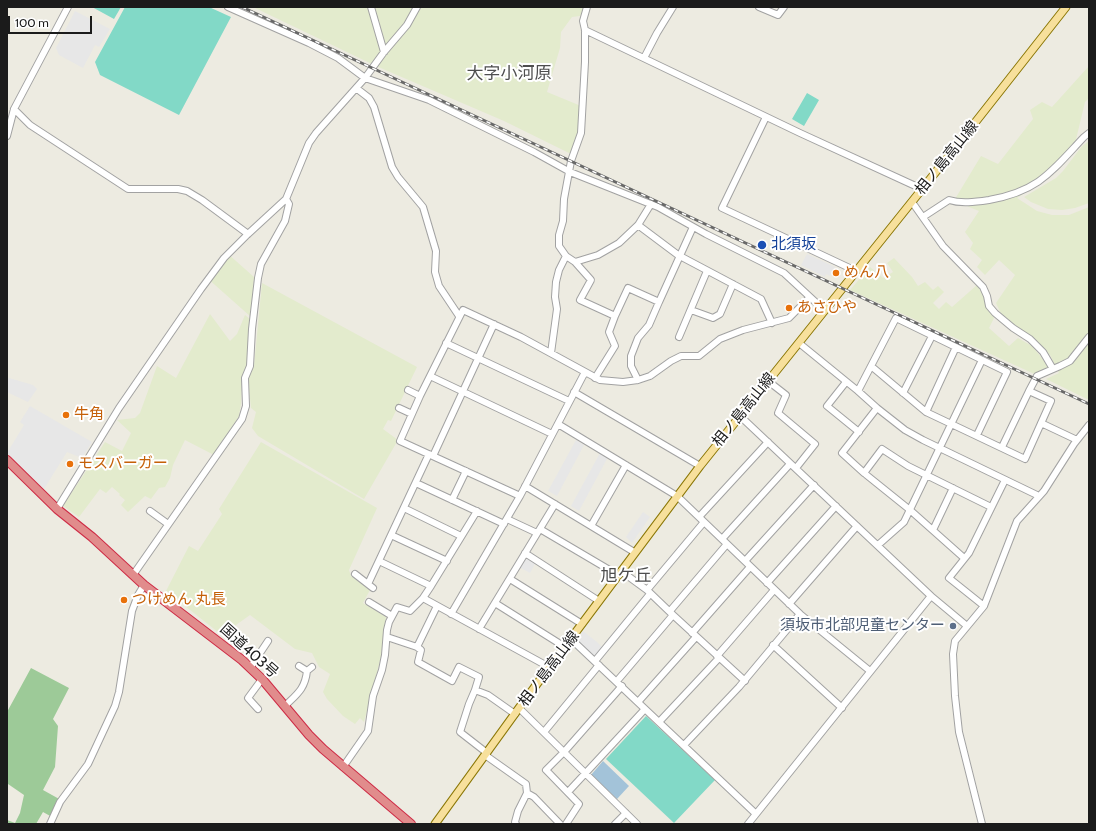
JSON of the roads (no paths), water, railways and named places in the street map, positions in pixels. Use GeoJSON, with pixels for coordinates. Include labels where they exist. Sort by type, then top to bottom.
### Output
{"type":"FeatureCollection","features":[{"type":"Feature","properties":{"kind":"highway","name":"国道403号"},"geometry":{"type":"LineString","coordinates":[[7,460],[144,585],[250,668],[262,679],[308,735],[343,767],[411,824]]}},
{"type":"Feature","properties":{"kind":"main road","name":"相ノ島高山線"},"geometry":{"type":"LineString","coordinates":[[435,824],[514,714],[572,639],[634,552],[700,466],[1066,7]]}},
{"type":"Feature","properties":{"kind":"street"},"geometry":{"type":"LineString","coordinates":[[7,136],[14,109],[68,7]]}},
{"type":"Feature","properties":{"kind":"street"},"geometry":{"type":"LineString","coordinates":[[228,7],[309,43],[338,58],[365,78],[429,100],[534,152],[570,172],[652,204],[693,227],[784,273],[824,310]]}},
{"type":"Feature","properties":{"kind":"street"},"geometry":{"type":"LineString","coordinates":[[371,7],[384,52]]}},
{"type":"Feature","properties":{"kind":"street"},"geometry":{"type":"LineString","coordinates":[[58,508],[119,408],[201,289],[224,258],[286,199],[309,143],[316,133],[365,78],[384,52],[407,25],[417,7]]}},
{"type":"Feature","properties":{"kind":"street"},"geometry":{"type":"LineString","coordinates":[[587,7],[583,21],[585,30],[581,133],[571,162],[559,235],[559,246],[566,256],[575,262],[591,280],[580,300],[615,316]]}},
{"type":"Feature","properties":{"kind":"street"},"geometry":{"type":"LineString","coordinates":[[644,58],[673,7]]}},
{"type":"Feature","properties":{"kind":"street"},"geometry":{"type":"LineString","coordinates":[[759,7],[778,15],[784,7]]}},
{"type":"Feature","properties":{"kind":"street"},"geometry":{"type":"LineString","coordinates":[[585,30],[766,117],[922,189]]}},
{"type":"Feature","properties":{"kind":"street"},"geometry":{"type":"LineString","coordinates":[[356,88],[369,98],[374,107],[392,167],[398,177],[423,207],[436,251],[435,272],[439,286],[459,316]]}},
{"type":"Feature","properties":{"kind":"street"},"geometry":{"type":"LineString","coordinates":[[14,109],[30,125],[128,189],[178,189],[188,191],[248,234]]}},
{"type":"Feature","properties":{"kind":"street"},"geometry":{"type":"LineString","coordinates":[[766,117],[722,208],[856,271]]}},
{"type":"Feature","properties":{"kind":"street"},"geometry":{"type":"LineString","coordinates":[[924,217],[949,200],[958,202],[978,202],[1007,197],[1023,191],[1054,170],[1075,146],[1089,133]]}},
{"type":"Feature","properties":{"kind":"street"},"geometry":{"type":"LineString","coordinates":[[133,575],[242,419],[246,406],[245,378],[250,366],[252,330],[258,278],[261,264],[285,221],[289,204],[286,199]]}},
{"type":"Feature","properties":{"kind":"street"},"geometry":{"type":"LineString","coordinates":[[912,202],[943,246],[983,287],[988,296],[989,306],[995,313],[1030,339],[1043,352],[1053,369]]}},
{"type":"Feature","properties":{"kind":"street"},"geometry":{"type":"LineString","coordinates":[[575,262],[598,255],[619,243],[638,226],[652,204]]}},
{"type":"Feature","properties":{"kind":"street"},"geometry":{"type":"LineString","coordinates":[[638,226],[680,256],[762,299],[772,323]]}},
{"type":"Feature","properties":{"kind":"street"},"geometry":{"type":"LineString","coordinates":[[638,380],[631,366],[631,356],[638,338],[649,325],[693,227]]}},
{"type":"Feature","properties":{"kind":"street"},"geometry":{"type":"LineString","coordinates":[[551,353],[557,309],[555,297],[556,282],[559,270],[566,256]]}},
{"type":"Feature","properties":{"kind":"street"},"geometry":{"type":"LineString","coordinates":[[679,337],[707,271]]}},
{"type":"Feature","properties":{"kind":"street"},"geometry":{"type":"LineString","coordinates":[[691,310],[713,318],[720,314],[732,284]]}},
{"type":"Feature","properties":{"kind":"street"},"geometry":{"type":"LineString","coordinates":[[595,378],[615,346],[609,332],[628,288],[659,302]]}},
{"type":"Feature","properties":{"kind":"street"},"geometry":{"type":"LineString","coordinates":[[520,496],[400,441],[420,396],[463,310],[551,353],[600,380],[638,380],[650,376],[671,361],[681,356],[699,356],[720,339],[743,330],[789,318],[810,297]]}},
{"type":"Feature","properties":{"kind":"street"},"geometry":{"type":"LineString","coordinates":[[858,391],[896,318],[1007,372],[977,435]]}},
{"type":"Feature","properties":{"kind":"street"},"geometry":{"type":"LineString","coordinates":[[368,584],[416,482],[463,391],[494,324]]}},
{"type":"Feature","properties":{"kind":"street"},"geometry":{"type":"LineString","coordinates":[[903,393],[932,336]]}},
{"type":"Feature","properties":{"kind":"street"},"geometry":{"type":"LineString","coordinates":[[1002,447],[1037,376],[1070,361],[1089,337]]}},
{"type":"Feature","properties":{"kind":"street"},"geometry":{"type":"LineString","coordinates":[[446,343],[569,401]]}},
{"type":"Feature","properties":{"kind":"street"},"geometry":{"type":"LineString","coordinates":[[798,343],[905,430],[1039,496]]}},
{"type":"Feature","properties":{"kind":"street"},"geometry":{"type":"LineString","coordinates":[[926,412],[956,347]]}},
{"type":"Feature","properties":{"kind":"street"},"geometry":{"type":"LineString","coordinates":[[878,545],[904,522],[982,360]]}},
{"type":"Feature","properties":{"kind":"street"},"geometry":{"type":"LineString","coordinates":[[871,366],[926,412],[1025,459],[1051,401],[1029,392]]}},
{"type":"Feature","properties":{"kind":"street"},"geometry":{"type":"LineString","coordinates":[[451,614],[520,496],[585,372]]}},
{"type":"Feature","properties":{"kind":"street"},"geometry":{"type":"LineString","coordinates":[[430,376],[552,434]]}},
{"type":"Feature","properties":{"kind":"street"},"geometry":{"type":"LineString","coordinates":[[617,682],[724,542],[815,444],[778,413],[786,395],[768,381]]}},
{"type":"Feature","properties":{"kind":"street"},"geometry":{"type":"LineString","coordinates":[[846,382],[827,406],[859,432]]}},
{"type":"Feature","properties":{"kind":"street"},"geometry":{"type":"LineString","coordinates":[[408,390],[420,396]]}},
{"type":"Feature","properties":{"kind":"street"},"geometry":{"type":"LineString","coordinates":[[574,392],[700,466]]}},
{"type":"Feature","properties":{"kind":"street"},"geometry":{"type":"LineString","coordinates":[[399,408],[412,414]]}},
{"type":"Feature","properties":{"kind":"street"},"geometry":{"type":"LineString","coordinates":[[877,408],[842,453],[964,558]]}},
{"type":"Feature","properties":{"kind":"street"},"geometry":{"type":"LineString","coordinates":[[740,416],[931,596],[967,626]]}},
{"type":"Feature","properties":{"kind":"street"},"geometry":{"type":"LineString","coordinates":[[1041,423],[1077,440]]}},
{"type":"Feature","properties":{"kind":"street"},"geometry":{"type":"LineString","coordinates":[[558,424],[677,496],[800,614],[870,671]]}},
{"type":"Feature","properties":{"kind":"street"},"geometry":{"type":"LineString","coordinates":[[982,824],[959,732],[955,696],[953,654],[955,641],[984,606],[1017,521],[1044,491],[1077,440],[1088,428]]}},
{"type":"Feature","properties":{"kind":"street"},"geometry":{"type":"LineString","coordinates":[[544,732],[597,663],[702,520],[768,442]]}},
{"type":"Feature","properties":{"kind":"street"},"geometry":{"type":"LineString","coordinates":[[864,473],[882,449],[908,466],[991,507]]}},
{"type":"Feature","properties":{"kind":"street"},"geometry":{"type":"LineString","coordinates":[[591,526],[626,465]]}},
{"type":"Feature","properties":{"kind":"street"},"geometry":{"type":"LineString","coordinates":[[452,500],[466,471]]}},
{"type":"Feature","properties":{"kind":"street"},"geometry":{"type":"LineString","coordinates":[[984,606],[949,578],[969,552],[1005,480]]}},
{"type":"Feature","properties":{"kind":"street"},"geometry":{"type":"LineString","coordinates":[[416,482],[476,511],[538,531],[619,573],[649,592],[744,681]]}},
{"type":"Feature","properties":{"kind":"street"},"geometry":{"type":"LineString","coordinates":[[744,561],[814,485]]}},
{"type":"Feature","properties":{"kind":"street"},"geometry":{"type":"LineString","coordinates":[[525,486],[634,552]]}},
{"type":"Feature","properties":{"kind":"street"},"geometry":{"type":"LineString","coordinates":[[932,530],[953,488]]}},
{"type":"Feature","properties":{"kind":"street"},"geometry":{"type":"LineString","coordinates":[[479,629],[555,504]]}},
{"type":"Feature","properties":{"kind":"street"},"geometry":{"type":"LineString","coordinates":[[767,583],[836,506]]}},
{"type":"Feature","properties":{"kind":"street"},"geometry":{"type":"LineString","coordinates":[[404,508],[461,536]]}},
{"type":"Feature","properties":{"kind":"street"},"geometry":{"type":"LineString","coordinates":[[150,511],[168,524]]}},
{"type":"Feature","properties":{"kind":"street"},"geometry":{"type":"LineString","coordinates":[[343,767],[368,732],[373,696],[382,670],[387,630],[392,616],[397,607],[410,611],[423,598],[476,511]]}},
{"type":"Feature","properties":{"kind":"street"},"geometry":{"type":"LineString","coordinates":[[790,604],[857,526]]}},
{"type":"Feature","properties":{"kind":"street"},"geometry":{"type":"LineString","coordinates":[[391,535],[446,561]]}},
{"type":"Feature","properties":{"kind":"street"},"geometry":{"type":"LineString","coordinates":[[525,553],[599,601]]}},
{"type":"Feature","properties":{"kind":"street"},"geometry":{"type":"LineString","coordinates":[[379,561],[431,586]]}},
{"type":"Feature","properties":{"kind":"street"},"geometry":{"type":"LineString","coordinates":[[638,702],[750,567]]}},
{"type":"Feature","properties":{"kind":"street"},"geometry":{"type":"LineString","coordinates":[[355,574],[373,588]]}},
{"type":"Feature","properties":{"kind":"street"},"geometry":{"type":"LineString","coordinates":[[510,579],[582,624]]}},
{"type":"Feature","properties":{"kind":"street"},"geometry":{"type":"LineString","coordinates":[[50,824],[60,802],[88,764],[114,706],[119,692],[132,611],[138,595],[144,585]]}},
{"type":"Feature","properties":{"kind":"street"},"geometry":{"type":"LineString","coordinates":[[659,722],[718,657],[774,590]]}},
{"type":"Feature","properties":{"kind":"street"},"geometry":{"type":"LineString","coordinates":[[748,824],[931,596]]}},
{"type":"Feature","properties":{"kind":"street"},"geometry":{"type":"LineString","coordinates":[[423,598],[549,667]]}},
{"type":"Feature","properties":{"kind":"street"},"geometry":{"type":"LineString","coordinates":[[369,602],[392,616]]}},
{"type":"Feature","properties":{"kind":"street"},"geometry":{"type":"LineString","coordinates":[[495,603],[565,647]]}},
{"type":"Feature","properties":{"kind":"street"},"geometry":{"type":"LineString","coordinates":[[417,647],[437,606]]}},
{"type":"Feature","properties":{"kind":"street"},"geometry":{"type":"LineString","coordinates":[[684,745],[744,681],[800,614]]}},
{"type":"Feature","properties":{"kind":"street"},"geometry":{"type":"LineString","coordinates":[[387,637],[417,647],[420,650],[418,662],[452,682],[459,666],[480,674],[460,732],[526,784],[527,793],[518,811],[515,822],[516,824]]}},
{"type":"Feature","properties":{"kind":"street"},"geometry":{"type":"LineString","coordinates":[[572,639],[756,814]]}},
{"type":"Feature","properties":{"kind":"street"},"geometry":{"type":"LineString","coordinates":[[250,668],[268,642]]}},
{"type":"Feature","properties":{"kind":"street"},"geometry":{"type":"LineString","coordinates":[[773,645],[842,708]]}},
{"type":"Feature","properties":{"kind":"street"},"geometry":{"type":"LineString","coordinates":[[285,706],[306,682],[309,669],[299,666]]}},
{"type":"Feature","properties":{"kind":"street"},"geometry":{"type":"LineString","coordinates":[[258,709],[248,698],[262,679]]}},
{"type":"Feature","properties":{"kind":"street"},"geometry":{"type":"LineString","coordinates":[[566,824],[579,804],[546,770],[564,752],[622,686]]}},
{"type":"Feature","properties":{"kind":"street"},"geometry":{"type":"LineString","coordinates":[[475,690],[488,695],[514,714]]}},
{"type":"Feature","properties":{"kind":"street"},"geometry":{"type":"LineString","coordinates":[[519,708],[637,824]]}},
{"type":"Feature","properties":{"kind":"street"},"geometry":{"type":"LineString","coordinates":[[568,792],[645,708]]}},
{"type":"Feature","properties":{"kind":"street"},"geometry":{"type":"LineString","coordinates":[[527,793],[534,797],[560,824]]}},
{"type":"Feature","properties":{"kind":"street"},"geometry":{"type":"LineString","coordinates":[[615,824],[626,813]]}},
{"type":"Feature","properties":{"kind":"railway"},"geometry":{"type":"LineString","coordinates":[[242,7],[1089,404]]}},
{"type":"Feature","properties":{"kind":"place","name":"北須坂"},"geometry":{"type":"Point","coordinates":[762,245]}},
{"type":"Feature","properties":{"kind":"place","name":"めん八"},"geometry":{"type":"Point","coordinates":[836,273]}},
{"type":"Feature","properties":{"kind":"place","name":"あさひや"},"geometry":{"type":"Point","coordinates":[789,308]}},
{"type":"Feature","properties":{"kind":"place","name":"牛角"},"geometry":{"type":"Point","coordinates":[66,415]}},
{"type":"Feature","properties":{"kind":"place","name":"モスバーガー"},"geometry":{"type":"Point","coordinates":[70,464]}},
{"type":"Feature","properties":{"kind":"place","name":"つけめん 丸長"},"geometry":{"type":"Point","coordinates":[124,600]}},
{"type":"Feature","properties":{"kind":"place","name":"須坂市北部児童センター"},"geometry":{"type":"Point","coordinates":[953,626]}},
{"type":"Feature","properties":{"kind":"district","name":"大字小河原"},"geometry":{"type":"Point","coordinates":[509,74]}},
{"type":"Feature","properties":{"kind":"district","name":"旭ケ丘"},"geometry":{"type":"Point","coordinates":[626,576]}}]}
